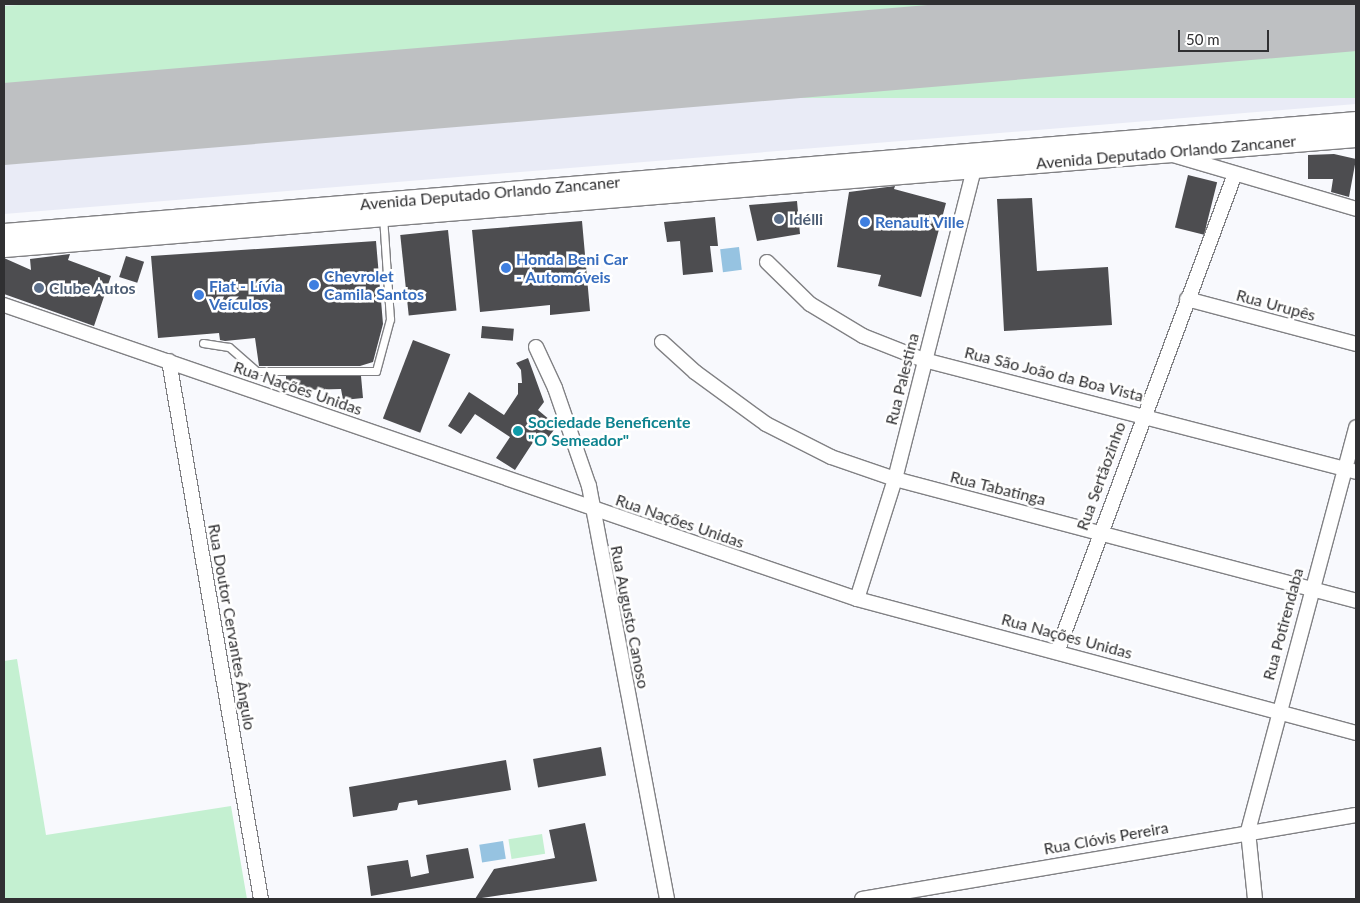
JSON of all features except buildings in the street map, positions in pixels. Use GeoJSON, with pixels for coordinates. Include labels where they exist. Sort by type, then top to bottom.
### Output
{"type":"FeatureCollection","features":[{"type":"Feature","properties":{"kind":"main road","name":"Avenida Deputado Orlando Zancaner"},"geometry":{"type":"LineString","coordinates":[[4,233],[976,160],[1356,121]]}},
{"type":"Feature","properties":{"kind":"main road","name":"Avenida Deputado Orlando Zancaner"},"geometry":{"type":"LineString","coordinates":[[1012,157],[1164,152],[1203,156],[1356,137]]}},
{"type":"Feature","properties":{"kind":"main road","name":"Avenida Deputado Orlando Zancaner"},"geometry":{"type":"LineString","coordinates":[[4,247],[383,216],[938,163]]}},
{"type":"Feature","properties":{"kind":"street"},"geometry":{"type":"LineString","coordinates":[[1203,156],[1235,174],[1350,208]]}},
{"type":"Feature","properties":{"kind":"street","name":"Rua Palestina"},"geometry":{"type":"LineString","coordinates":[[857,599],[895,480],[976,160]]}},
{"type":"Feature","properties":{"kind":"street","name":"Rua Sertãozinho"},"geometry":{"type":"LineString","coordinates":[[1058,652],[1099,532],[1235,174]]}},
{"type":"Feature","properties":{"kind":"street","name":"Rua São João da Boa Vista"},"geometry":{"type":"LineString","coordinates":[[767,262],[810,304],[863,336],[924,360],[1143,414],[1350,471]]}},
{"type":"Feature","properties":{"kind":"street","name":"Rua Urupês"},"geometry":{"type":"LineString","coordinates":[[1187,299],[1356,344]]}},
{"type":"Feature","properties":{"kind":"street","name":"Rua Nações Unidas"},"geometry":{"type":"LineString","coordinates":[[4,305],[592,510],[857,599],[1278,710],[1356,733]]}},
{"type":"Feature","properties":{"kind":"street","name":"Rua Tabatinga"},"geometry":{"type":"LineString","coordinates":[[662,342],[694,372],[766,424],[831,458],[895,480],[1356,601]]}},
{"type":"Feature","properties":{"kind":"street","name":"Rua Augusto Canoso"},"geometry":{"type":"LineString","coordinates":[[536,347],[564,415],[589,486],[592,510],[667,899]]}},
{"type":"Feature","properties":{"kind":"street","name":"Rua Doutor Cervantes Ângulo"},"geometry":{"type":"LineString","coordinates":[[169,361],[261,899]]}},
{"type":"Feature","properties":{"kind":"street","name":"Rua Potirendaba"},"geometry":{"type":"LineString","coordinates":[[1255,899],[1248,831],[1311,588],[1350,471],[1356,428]]}},
{"type":"Feature","properties":{"kind":"street","name":"Rua Clóvis Pereira"},"geometry":{"type":"LineString","coordinates":[[862,899],[1248,831],[1356,815]]}},
{"type":"Feature","properties":{"kind":"lane"},"geometry":{"type":"LineString","coordinates":[[1350,208],[1356,199]]}},
{"type":"Feature","properties":{"kind":"lane"},"geometry":{"type":"LineString","coordinates":[[203,343],[229,347],[257,371],[376,370],[390,319],[383,216]]}},
{"type":"Feature","properties":{"kind":"shaded area"},"geometry":{"type":"Polygon","coordinates":[[[4,4],[1356,4],[1356,104],[4,214],[4,4]]]}},
{"type":"Feature","properties":{"kind":"green space"},"geometry":{"type":"Polygon","coordinates":[[[33,4],[1204,4],[4,103],[4,6],[33,4]]]}},
{"type":"Feature","properties":{"kind":"green space"},"geometry":{"type":"Polygon","coordinates":[[[4,30],[1356,30],[1356,98],[4,98],[4,30]]]}},
{"type":"Feature","properties":{"kind":"green space"},"geometry":{"type":"Polygon","coordinates":[[[17,659],[46,835],[231,806],[247,899],[4,899],[4,661],[17,659]]]}},
{"type":"Feature","properties":{"kind":"green space"},"geometry":{"type":"Polygon","coordinates":[[[542,834],[545,854],[512,859],[508,839],[542,834]]]}},
{"type":"Feature","properties":{"kind":"water"},"geometry":{"type":"Polygon","coordinates":[[[739,247],[742,270],[723,272],[720,249],[739,247]]]}},
{"type":"Feature","properties":{"kind":"water"},"geometry":{"type":"Polygon","coordinates":[[[503,841],[506,859],[482,863],[479,845],[503,841]]]}},
{"type":"Feature","properties":{"kind":"runway"},"geometry":{"type":"LineString","coordinates":[[4,124],[1356,10]]}},
{"type":"Feature","properties":{"kind":"place","name":"Idélli"},"geometry":{"type":"Point","coordinates":[779,219]}},
{"type":"Feature","properties":{"kind":"place","name":"Renault Ville"},"geometry":{"type":"Point","coordinates":[865,222]}},
{"type":"Feature","properties":{"kind":"place","name":"Honda Beni Car - Automóveis"},"geometry":{"type":"Point","coordinates":[506,268]}},
{"type":"Feature","properties":{"kind":"place","name":"Chevrolet Camila Santos"},"geometry":{"type":"Point","coordinates":[314,285]}},
{"type":"Feature","properties":{"kind":"place","name":"Clube Autos"},"geometry":{"type":"Point","coordinates":[39,288]}},
{"type":"Feature","properties":{"kind":"place","name":"Fiat - Lívia Veículos"},"geometry":{"type":"Point","coordinates":[199,295]}},
{"type":"Feature","properties":{"kind":"place","name":"Sociedade Beneficente \"O Semeador\""},"geometry":{"type":"Point","coordinates":[518,431]}}]}
